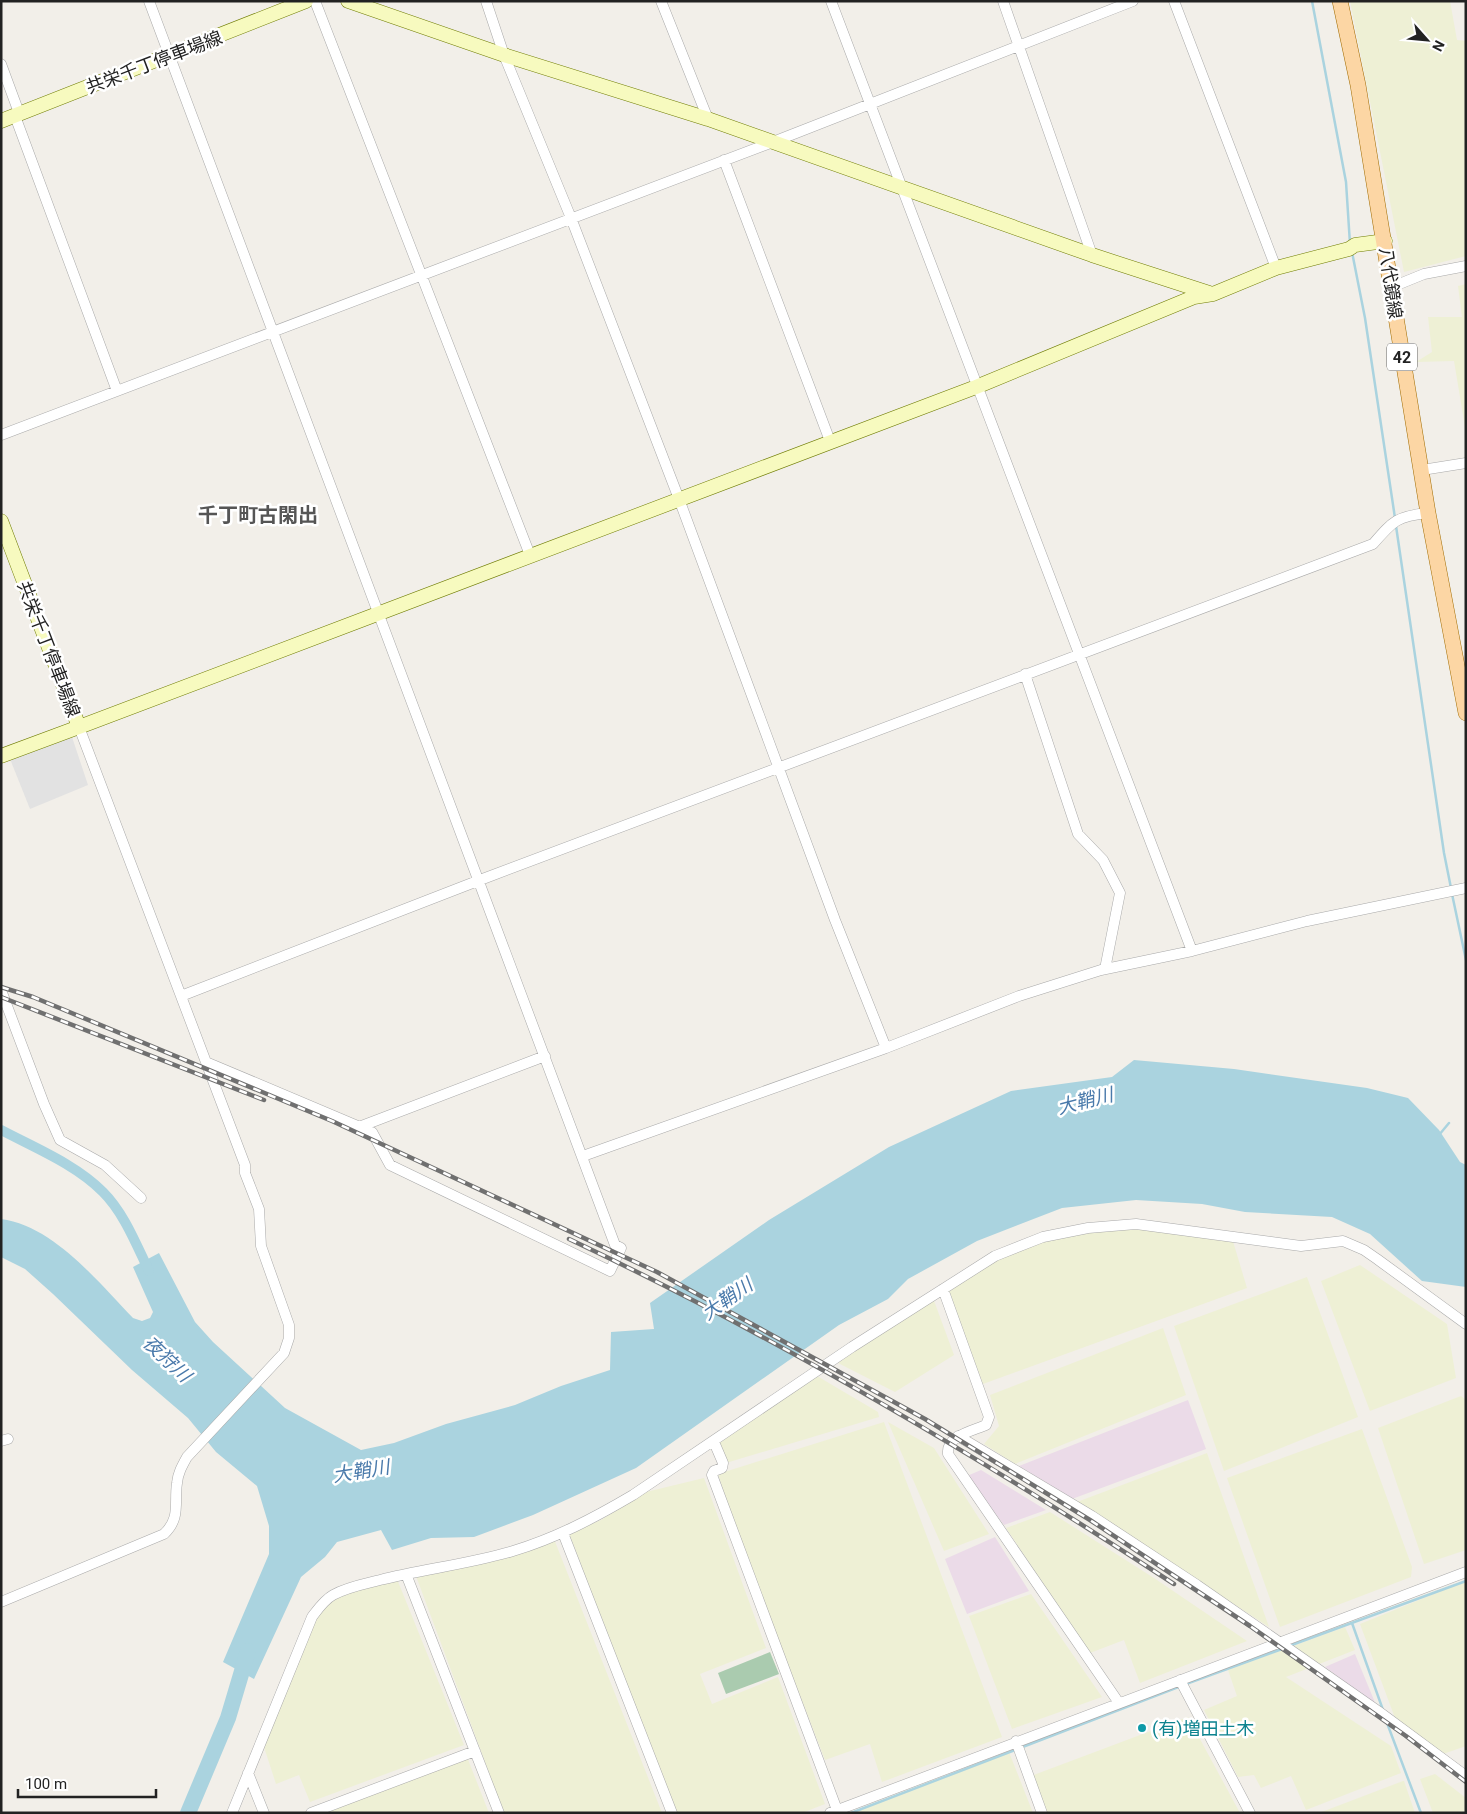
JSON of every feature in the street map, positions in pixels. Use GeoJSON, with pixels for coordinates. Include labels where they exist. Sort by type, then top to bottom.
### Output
{"type":"FeatureCollection","features":[{"type":"Feature","properties":{"kind":"main road","name":"八代鏡線"},"geometry":{"type":"LineString","coordinates":[[1340,1],[1358,85],[1428,513],[1466,713]]}},
{"type":"Feature","properties":{"kind":"street"},"geometry":{"type":"LineString","coordinates":[[149,1],[480,880],[615,1245],[622,1248],[610,1271],[390,1164],[372,1132],[206,1062]]}},
{"type":"Feature","properties":{"kind":"street","name":"共栄千丁停車場線"},"geometry":{"type":"LineString","coordinates":[[1,121],[170,57],[306,1]]}},
{"type":"Feature","properties":{"kind":"street"},"geometry":{"type":"LineString","coordinates":[[315,1],[423,274],[530,555]]}},
{"type":"Feature","properties":{"kind":"street"},"geometry":{"type":"LineString","coordinates":[[348,1],[504,55],[708,119],[1092,255],[1213,294]]}},
{"type":"Feature","properties":{"kind":"street"},"geometry":{"type":"LineString","coordinates":[[486,1],[504,55],[571,218],[679,499],[835,920],[886,1048]]}},
{"type":"Feature","properties":{"kind":"street"},"geometry":{"type":"LineString","coordinates":[[661,1],[708,119]]}},
{"type":"Feature","properties":{"kind":"street"},"geometry":{"type":"LineString","coordinates":[[830,1],[1192,951]]}},
{"type":"Feature","properties":{"kind":"street"},"geometry":{"type":"LineString","coordinates":[[1003,1],[1092,255]]}},
{"type":"Feature","properties":{"kind":"street"},"geometry":{"type":"LineString","coordinates":[[1,435],[773,142],[1020,47],[1133,1]]}},
{"type":"Feature","properties":{"kind":"street"},"geometry":{"type":"LineString","coordinates":[[1174,1],[1276,268]]}},
{"type":"Feature","properties":{"kind":"street"},"geometry":{"type":"LineString","coordinates":[[1,64],[18,110],[15,116],[117,391]]}},
{"type":"Feature","properties":{"kind":"street"},"geometry":{"type":"LineString","coordinates":[[724,160],[830,441]]}},
{"type":"Feature","properties":{"kind":"street"},"geometry":{"type":"LineString","coordinates":[[1,1602],[164,1534],[174,1522],[178,1504],[176,1484],[180,1468],[187,1457],[265,1376],[284,1353],[289,1338],[289,1325],[261,1246],[259,1209],[206,1062],[79,726],[976,386],[1194,297],[1213,294],[1276,268],[1352,247],[1385,241]]}},
{"type":"Feature","properties":{"kind":"street"},"geometry":{"type":"LineString","coordinates":[[1392,287],[1424,274],[1466,266]]}},
{"type":"Feature","properties":{"kind":"street"},"geometry":{"type":"LineString","coordinates":[[1422,470],[1466,462]]}},
{"type":"Feature","properties":{"kind":"street"},"geometry":{"type":"LineString","coordinates":[[180,996],[779,766],[1373,544],[1396,520],[1428,513]]}},
{"type":"Feature","properties":{"kind":"street","name":"共栄千丁停車場線"},"geometry":{"type":"LineString","coordinates":[[1,521],[79,726],[1,756]]}},
{"type":"Feature","properties":{"kind":"street"},"geometry":{"type":"LineString","coordinates":[[1025,674],[1078,834],[1103,860],[1120,893],[1105,969]]}},
{"type":"Feature","properties":{"kind":"street"},"geometry":{"type":"LineString","coordinates":[[583,1156],[886,1048],[1019,996],[1105,969],[1192,951],[1307,921],[1457,891]]}},
{"type":"Feature","properties":{"kind":"street"},"geometry":{"type":"LineString","coordinates":[[1,990],[44,1104],[60,1140],[105,1165],[140,1198]]}},
{"type":"Feature","properties":{"kind":"street"},"geometry":{"type":"LineString","coordinates":[[359,1126],[545,1056]]}},
{"type":"Feature","properties":{"kind":"street"},"geometry":{"type":"LineString","coordinates":[[232,1813],[312,1617],[331,1596],[348,1588],[406,1574],[467,1563],[513,1551],[563,1533],[633,1495],[852,1347],[994,1256],[1043,1237],[1088,1228],[1136,1224],[1301,1246],[1342,1241],[1350,1243],[1377,1258],[1466,1324]]}},
{"type":"Feature","properties":{"kind":"street"},"geometry":{"type":"LineString","coordinates":[[943,1289],[989,1417],[986,1425],[958,1436],[951,1441],[947,1448],[948,1454],[1119,1703]]}},
{"type":"Feature","properties":{"kind":"street"},"geometry":{"type":"LineString","coordinates":[[958,1436],[1092,1516],[1284,1645],[1393,1721],[1466,1776]]}},
{"type":"Feature","properties":{"kind":"street"},"geometry":{"type":"LineString","coordinates":[[714,1442],[723,1463],[722,1468],[714,1471],[712,1475],[838,1811],[1017,1746],[1119,1703],[1182,1684],[1466,1572]]}},
{"type":"Feature","properties":{"kind":"street"},"geometry":{"type":"LineString","coordinates":[[563,1533],[672,1813]]}},
{"type":"Feature","properties":{"kind":"street"},"geometry":{"type":"LineString","coordinates":[[406,1574],[499,1813]]}},
{"type":"Feature","properties":{"kind":"street"},"geometry":{"type":"LineString","coordinates":[[1182,1684],[1250,1813]]}},
{"type":"Feature","properties":{"kind":"street"},"geometry":{"type":"LineString","coordinates":[[1017,1746],[1042,1813]]}},
{"type":"Feature","properties":{"kind":"street"},"geometry":{"type":"LineString","coordinates":[[311,1813],[475,1751]]}},
{"type":"Feature","properties":{"kind":"street"},"geometry":{"type":"LineString","coordinates":[[248,1773],[264,1813]]}},
{"type":"Feature","properties":{"kind":"shaded area"},"geometry":{"type":"Polygon","coordinates":[[[71,734],[88,785],[30,809],[10,759],[71,734]]]}},
{"type":"Feature","properties":{"kind":"shaded area"},"geometry":{"type":"Polygon","coordinates":[[[1188,1400],[1206,1449],[1072,1499],[1019,1466],[1188,1400]]]}},
{"type":"Feature","properties":{"kind":"shaded area"},"geometry":{"type":"Polygon","coordinates":[[[981,1470],[1046,1510],[1004,1525],[967,1476],[981,1470]]]}},
{"type":"Feature","properties":{"kind":"shaded area"},"geometry":{"type":"Polygon","coordinates":[[[995,1537],[1029,1591],[967,1614],[945,1559],[995,1537]]]}},
{"type":"Feature","properties":{"kind":"shaded area"},"geometry":{"type":"Polygon","coordinates":[[[1355,1654],[1376,1705],[1325,1667],[1355,1654]]]}},
{"type":"Feature","properties":{"kind":"green space"},"geometry":{"type":"Polygon","coordinates":[[[1350,1],[1450,1],[1457,40],[1466,41],[1466,256],[1404,272],[1350,1]]]}},
{"type":"Feature","properties":{"kind":"green space"},"geometry":{"type":"Polygon","coordinates":[[[1466,284],[1466,433],[1454,361],[1416,362],[1432,352],[1428,317],[1462,317],[1458,286],[1466,284]]]}},
{"type":"Feature","properties":{"kind":"green space"},"geometry":{"type":"Polygon","coordinates":[[[1136,1229],[1232,1238],[1247,1288],[983,1384],[947,1288],[997,1260],[1044,1241],[1089,1232],[1136,1229]]]}},
{"type":"Feature","properties":{"kind":"green space"},"geometry":{"type":"Polygon","coordinates":[[[1360,1265],[1447,1324],[1456,1378],[1370,1411],[1321,1281],[1360,1265]]]}},
{"type":"Feature","properties":{"kind":"green space"},"geometry":{"type":"Polygon","coordinates":[[[1307,1277],[1358,1417],[1224,1471],[1174,1326],[1307,1277]]]}},
{"type":"Feature","properties":{"kind":"green space"},"geometry":{"type":"Polygon","coordinates":[[[933,1298],[954,1355],[895,1392],[838,1363],[933,1298]]]}},
{"type":"Feature","properties":{"kind":"green space"},"geometry":{"type":"Polygon","coordinates":[[[1163,1328],[1186,1395],[1015,1464],[984,1444],[999,1426],[990,1395],[1163,1328]]]}},
{"type":"Feature","properties":{"kind":"green space"},"geometry":{"type":"Polygon","coordinates":[[[817,1376],[878,1412],[879,1417],[726,1463],[718,1444],[817,1376]]]}},
{"type":"Feature","properties":{"kind":"green space"},"geometry":{"type":"Polygon","coordinates":[[[1461,1396],[1466,1400],[1466,1550],[1424,1564],[1378,1428],[1461,1396]]]}},
{"type":"Feature","properties":{"kind":"green space"},"geometry":{"type":"Polygon","coordinates":[[[884,1422],[1002,1737],[882,1782],[870,1744],[825,1760],[735,1528],[718,1474],[884,1422]]]}},
{"type":"Feature","properties":{"kind":"green space"},"geometry":{"type":"Polygon","coordinates":[[[888,1422],[934,1448],[989,1534],[944,1551],[888,1422]]]}},
{"type":"Feature","properties":{"kind":"green space"},"geometry":{"type":"Polygon","coordinates":[[[1362,1429],[1412,1567],[1411,1577],[1280,1627],[1227,1478],[1362,1429]]]}},
{"type":"Feature","properties":{"kind":"green space"},"geometry":{"type":"Polygon","coordinates":[[[1207,1453],[1269,1627],[1077,1502],[1207,1453]]]}},
{"type":"Feature","properties":{"kind":"green space"},"geometry":{"type":"Polygon","coordinates":[[[704,1478],[766,1648],[700,1674],[712,1704],[778,1677],[825,1804],[802,1813],[675,1813],[569,1533],[601,1520],[646,1492],[704,1478]]]}},
{"type":"Feature","properties":{"kind":"green space"},"geometry":{"type":"Polygon","coordinates":[[[1050,1512],[1154,1578],[1247,1641],[1140,1683],[1124,1640],[1090,1653],[1006,1528],[1050,1512]]]}},
{"type":"Feature","properties":{"kind":"green space"},"geometry":{"type":"Polygon","coordinates":[[[554,1539],[662,1813],[504,1813],[416,1576],[468,1567],[516,1554],[554,1539]]]}},
{"type":"Feature","properties":{"kind":"green space"},"geometry":{"type":"Polygon","coordinates":[[[397,1579],[464,1745],[310,1802],[299,1775],[276,1784],[263,1744],[314,1620],[328,1601],[354,1588],[397,1579]]]}},
{"type":"Feature","properties":{"kind":"green space"},"geometry":{"type":"Polygon","coordinates":[[[1466,1581],[1466,1746],[1443,1754],[1395,1718],[1360,1624],[1466,1581]]]}},
{"type":"Feature","properties":{"kind":"green space"},"geometry":{"type":"Polygon","coordinates":[[[1031,1594],[1102,1697],[1012,1729],[969,1616],[1031,1594]]]}},
{"type":"Feature","properties":{"kind":"green space"},"geometry":{"type":"Polygon","coordinates":[[[1345,1627],[1355,1650],[1286,1677],[1391,1746],[1401,1773],[1306,1810],[1291,1776],[1261,1788],[1254,1775],[1238,1777],[1204,1710],[1237,1696],[1228,1670],[1345,1627]]]}},
{"type":"Feature","properties":{"kind":"green space"},"geometry":{"type":"Polygon","coordinates":[[[770,1652],[779,1674],[726,1694],[718,1673],[770,1652]]]}},
{"type":"Feature","properties":{"kind":"green space"},"geometry":{"type":"Polygon","coordinates":[[[1188,1717],[1240,1813],[1045,1813],[1031,1776],[1188,1717]]]}},
{"type":"Feature","properties":{"kind":"green space"},"geometry":{"type":"Polygon","coordinates":[[[1009,1752],[1033,1813],[850,1813],[1009,1752]]]}},
{"type":"Feature","properties":{"kind":"green space"},"geometry":{"type":"Polygon","coordinates":[[[467,1757],[489,1813],[316,1813],[467,1757]]]}},
{"type":"Feature","properties":{"kind":"green space"},"geometry":{"type":"Polygon","coordinates":[[[1435,1774],[1466,1798],[1466,1813],[1433,1813],[1420,1779],[1435,1774]]]}},
{"type":"Feature","properties":{"kind":"green space"},"geometry":{"type":"Polygon","coordinates":[[[1403,1781],[1415,1813],[1319,1813],[1403,1781]]]}},
{"type":"Feature","properties":{"kind":"water","name":"夜狩川"},"geometry":{"type":"Polygon","coordinates":[[[1134,1060],[1234,1069],[1367,1088],[1408,1098],[1439,1130],[1460,1162],[1466,1165],[1466,1287],[1422,1281],[1370,1234],[1332,1217],[1245,1212],[1202,1204],[1136,1200],[1062,1208],[977,1241],[908,1279],[888,1299],[839,1325],[636,1468],[533,1515],[474,1537],[431,1538],[392,1550],[381,1530],[337,1542],[325,1557],[301,1577],[254,1679],[223,1662],[269,1554],[269,1526],[257,1486],[216,1452],[188,1418],[132,1370],[53,1294],[25,1269],[1,1257],[1,1219],[39,1232],[74,1258],[133,1318],[142,1321],[150,1318],[153,1312],[133,1267],[159,1253],[195,1322],[213,1342],[285,1408],[361,1450],[394,1443],[446,1424],[515,1405],[561,1386],[610,1370],[611,1332],[654,1329],[650,1303],[769,1220],[889,1147],[1011,1091],[1112,1077],[1134,1060]]]}},
{"type":"Feature","properties":{"kind":"waterway"},"geometry":{"type":"LineString","coordinates":[[1312,1],[1346,182],[1350,244]]}},
{"type":"Feature","properties":{"kind":"waterway"},"geometry":{"type":"LineString","coordinates":[[1352,252],[1365,318],[1395,518]]}},
{"type":"Feature","properties":{"kind":"waterway"},"geometry":{"type":"LineString","coordinates":[[1396,526],[1444,853],[1451,888]]}},
{"type":"Feature","properties":{"kind":"waterway"},"geometry":{"type":"LineString","coordinates":[[1452,894],[1466,960]]}},
{"type":"Feature","properties":{"kind":"waterway"},"geometry":{"type":"LineString","coordinates":[[1439,1135],[1449,1123]]}},
{"type":"Feature","properties":{"kind":"waterway"},"geometry":{"type":"LineString","coordinates":[[1,1130],[67,1165],[103,1192],[123,1219],[149,1271]]}},
{"type":"Feature","properties":{"kind":"waterway"},"geometry":{"type":"LineString","coordinates":[[1289,1646],[1466,1581]]}},
{"type":"Feature","properties":{"kind":"waterway"},"geometry":{"type":"LineString","coordinates":[[1352,1623],[1383,1710]]}},
{"type":"Feature","properties":{"kind":"waterway"},"geometry":{"type":"LineString","coordinates":[[1186,1684],[1282,1649]]}},
{"type":"Feature","properties":{"kind":"waterway","name":"大鞘川"},"geometry":{"type":"LineString","coordinates":[[188,1813],[228,1718],[248,1651]]}},
{"type":"Feature","properties":{"kind":"waterway"},"geometry":{"type":"LineString","coordinates":[[1020,1748],[1181,1686]]}},
{"type":"Feature","properties":{"kind":"waterway"},"geometry":{"type":"LineString","coordinates":[[1387,1723],[1421,1813]]}},
{"type":"Feature","properties":{"kind":"waterway"},"geometry":{"type":"LineString","coordinates":[[851,1813],[1015,1750]]}},
{"type":"Feature","properties":{"kind":"railway"},"geometry":{"type":"LineString","coordinates":[[1,987],[33,997],[332,1121],[657,1272],[925,1419],[1090,1520],[1250,1626],[1406,1736],[1466,1782]]}},
{"type":"Feature","properties":{"kind":"railway"},"geometry":{"type":"LineString","coordinates":[[1,997],[264,1100]]}},
{"type":"Feature","properties":{"kind":"railway"},"geometry":{"type":"LineString","coordinates":[[569,1239],[725,1317],[878,1401],[1027,1490],[1174,1584]]}},
{"type":"Feature","properties":{"kind":"place","name":"(有)増田土木"},"geometry":{"type":"Point","coordinates":[1142,1728]}},
{"type":"Feature","properties":{"kind":"district","name":"千丁町古閑出"},"geometry":{"type":"Point","coordinates":[258,515]}}]}
